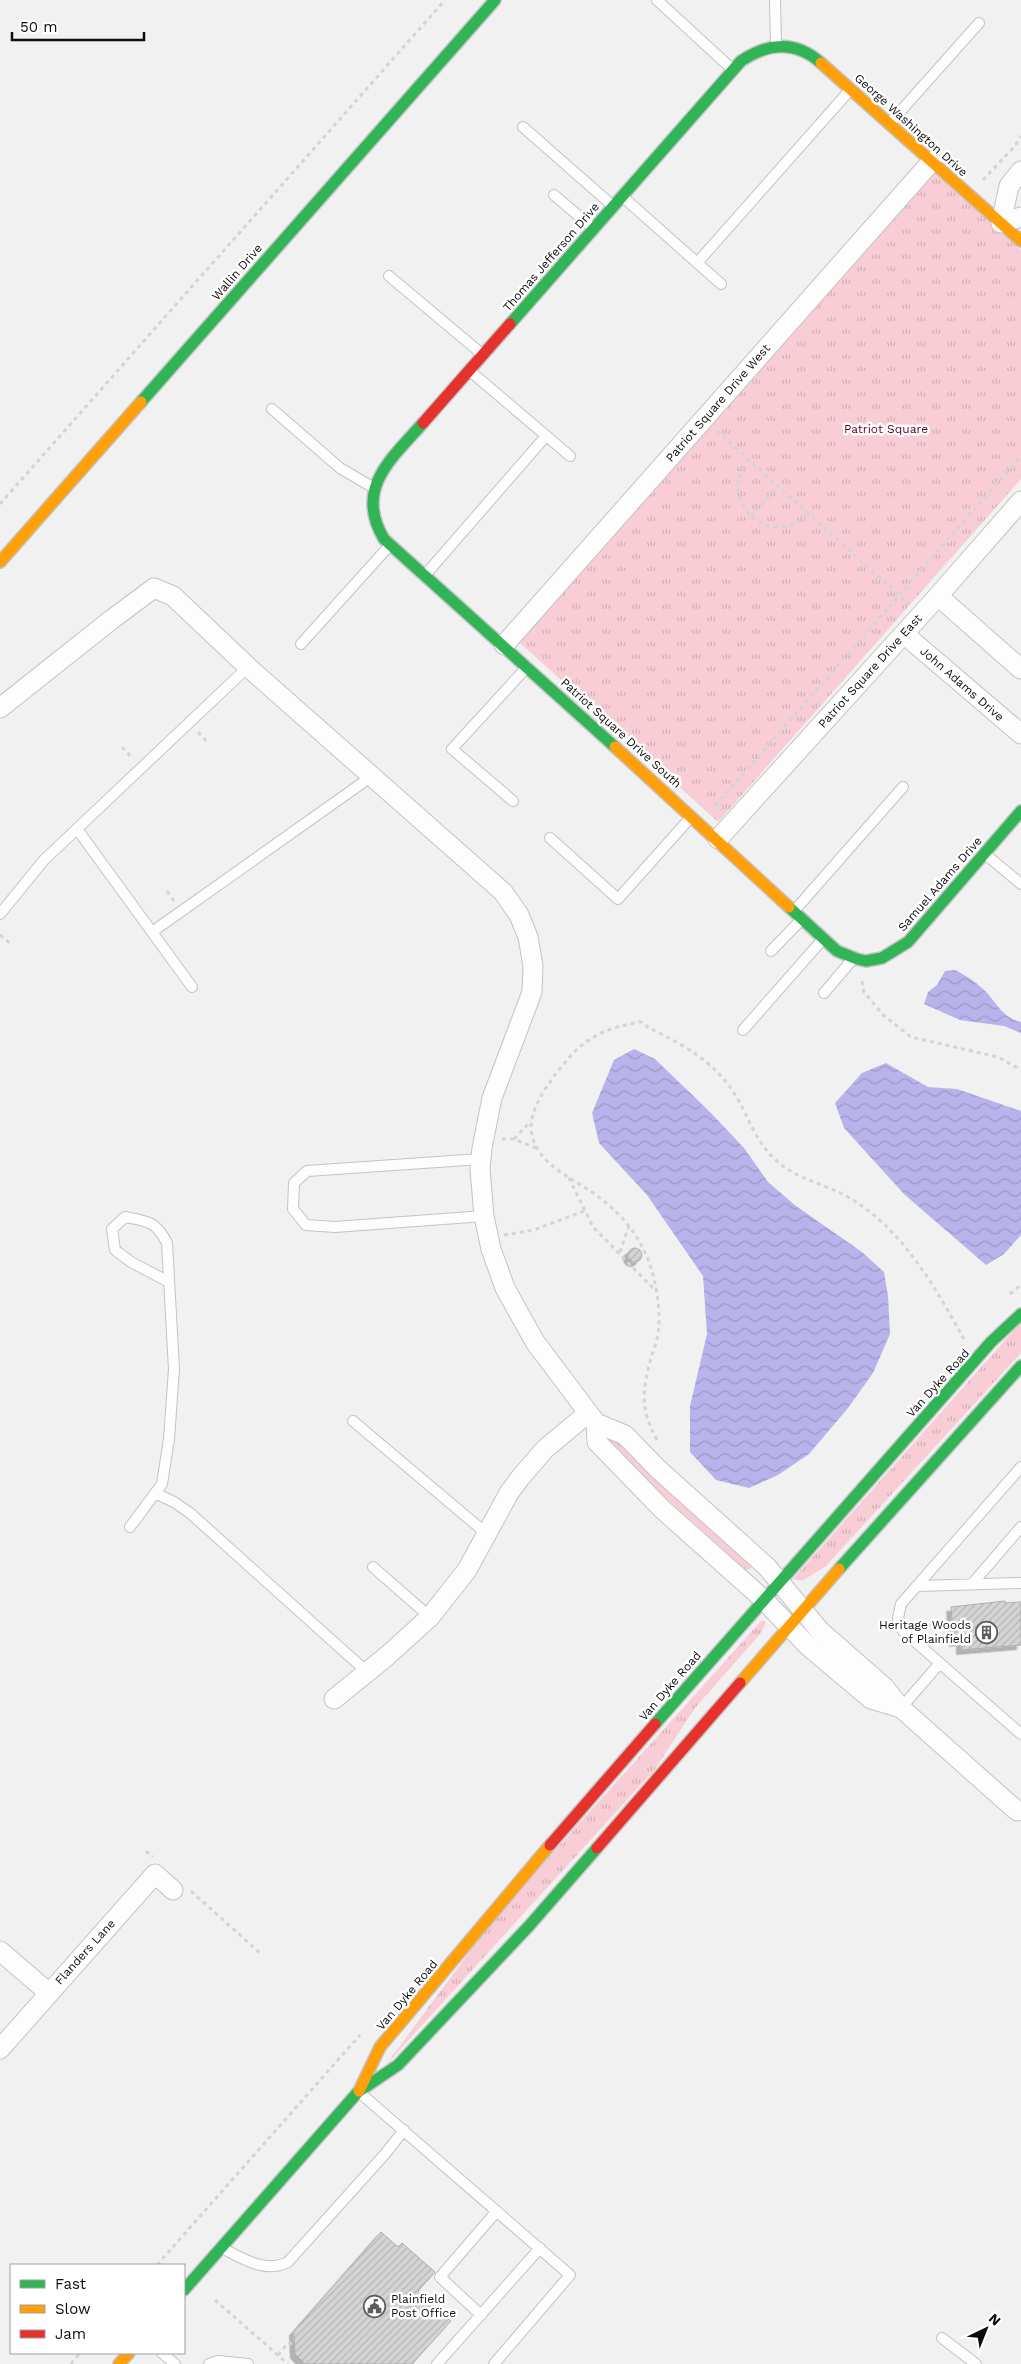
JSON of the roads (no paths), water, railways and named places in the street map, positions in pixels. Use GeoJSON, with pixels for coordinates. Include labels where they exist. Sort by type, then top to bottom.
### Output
{"type":"FeatureCollection","features":[{"type":"Feature","properties":{"kind":"street","name":"Wallin Drive"},"geometry":{"type":"LineString","coordinates":[[0,562],[495,0]]}},
{"type":"Feature","properties":{"kind":"street","name":"Thomas Jefferson Drive"},"geometry":{"type":"LineString","coordinates":[[370,507],[374,488],[386,465],[482,355],[741,62],[757,50],[776,45]]}},
{"type":"Feature","properties":{"kind":"street","name":"George Washington Drive"},"geometry":{"type":"LineString","coordinates":[[776,45],[798,48],[815,58],[1021,241]]}},
{"type":"Feature","properties":{"kind":"street","name":"Patriot Square Drive West"},"geometry":{"type":"LineString","coordinates":[[504,645],[932,161]]}},
{"type":"Feature","properties":{"kind":"street"},"geometry":{"type":"LineString","coordinates":[[1021,171],[1009,186],[1001,223],[1021,217]]}},
{"type":"Feature","properties":{"kind":"street","name":"Patriot Square Drive East"},"geometry":{"type":"LineString","coordinates":[[718,839],[904,634],[1021,501]]}},
{"type":"Feature","properties":{"kind":"street","name":"Patriot Square Drive South"},"geometry":{"type":"LineString","coordinates":[[370,507],[374,525],[390,544],[718,839],[837,951],[852,960]]}},
{"type":"Feature","properties":{"kind":"street"},"geometry":{"type":"LineString","coordinates":[[0,708],[154,588],[173,596],[248,667],[503,892],[519,915],[528,938],[533,966],[532,992],[492,1098],[481,1159],[484,1216],[491,1249],[505,1288],[535,1342],[591,1419],[597,1442],[662,1510],[763,1599],[808,1646],[872,1699],[902,1708]]}},
{"type":"Feature","properties":{"kind":"street"},"geometry":{"type":"LineString","coordinates":[[938,596],[1021,669]]}},
{"type":"Feature","properties":{"kind":"street","name":"John Adams Drive"},"geometry":{"type":"LineString","coordinates":[[904,634],[1021,734]]}},
{"type":"Feature","properties":{"kind":"street","name":"Samuel Adams Drive"},"geometry":{"type":"LineString","coordinates":[[852,960],[870,960],[890,956],[908,942],[1021,811]]}},
{"type":"Feature","properties":{"kind":"street","name":"Van Dyke Road"},"geometry":{"type":"LineString","coordinates":[[358,2092],[380,2047],[445,1972],[492,1912],[763,1599],[991,1342],[1021,1314]]}},
{"type":"Feature","properties":{"kind":"street","name":"Van Dyke Road"},"geometry":{"type":"LineString","coordinates":[[185,2289],[358,2092],[398,2065],[529,1926],[803,1610],[1021,1366]]}},
{"type":"Feature","properties":{"kind":"street"},"geometry":{"type":"LineString","coordinates":[[334,1699],[387,1656],[430,1617],[467,1570],[509,1493],[534,1461],[562,1434],[591,1419]]}},
{"type":"Feature","properties":{"kind":"street"},"geometry":{"type":"LineString","coordinates":[[591,1419],[625,1435],[658,1469],[767,1567],[820,1631],[884,1687],[902,1708],[1019,1808]]}},
{"type":"Feature","properties":{"kind":"street","name":"Flanders Lane"},"geometry":{"type":"LineString","coordinates":[[0,2049],[155,1874],[181,1890]]}},
{"type":"Feature","properties":{"kind":"street"},"geometry":{"type":"LineString","coordinates":[[0,1950],[49,1993]]}},
{"type":"Feature","properties":{"kind":"street"},"geometry":{"type":"LineString","coordinates":[[119,2364],[128,2354]]}},
{"type":"Feature","properties":{"kind":"lane"},"geometry":{"type":"LineString","coordinates":[[657,0],[733,71]]}},
{"type":"Feature","properties":{"kind":"lane"},"geometry":{"type":"LineString","coordinates":[[775,0],[776,45]]}},
{"type":"Feature","properties":{"kind":"lane"},"geometry":{"type":"LineString","coordinates":[[889,124],[979,23]]}},
{"type":"Feature","properties":{"kind":"lane"},"geometry":{"type":"LineString","coordinates":[[697,263],[851,89]]}},
{"type":"Feature","properties":{"kind":"lane"},"geometry":{"type":"LineString","coordinates":[[523,127],[613,207]]}},
{"type":"Feature","properties":{"kind":"lane"},"geometry":{"type":"LineString","coordinates":[[554,195],[594,229]]}},
{"type":"Feature","properties":{"kind":"lane"},"geometry":{"type":"LineString","coordinates":[[623,196],[721,284]]}},
{"type":"Feature","properties":{"kind":"lane"},"geometry":{"type":"LineString","coordinates":[[389,276],[482,355]]}},
{"type":"Feature","properties":{"kind":"lane"},"geometry":{"type":"LineString","coordinates":[[469,370],[570,456]]}},
{"type":"Feature","properties":{"kind":"lane"},"geometry":{"type":"LineString","coordinates":[[272,410],[340,468],[374,488]]}},
{"type":"Feature","properties":{"kind":"lane"},"geometry":{"type":"LineString","coordinates":[[425,575],[546,436]]}},
{"type":"Feature","properties":{"kind":"lane"},"geometry":{"type":"LineString","coordinates":[[301,644],[390,544]]}},
{"type":"Feature","properties":{"kind":"lane"},"geometry":{"type":"LineString","coordinates":[[0,914],[44,860],[248,667]]}},
{"type":"Feature","properties":{"kind":"lane"},"geometry":{"type":"LineString","coordinates":[[513,800],[452,748],[528,667]]}},
{"type":"Feature","properties":{"kind":"lane"},"geometry":{"type":"LineString","coordinates":[[152,932],[372,776]]}},
{"type":"Feature","properties":{"kind":"lane"},"geometry":{"type":"LineString","coordinates":[[771,951],[798,915],[903,787]]}},
{"type":"Feature","properties":{"kind":"lane"},"geometry":{"type":"LineString","coordinates":[[550,838],[618,899],[692,816]]}},
{"type":"Feature","properties":{"kind":"lane"},"geometry":{"type":"LineString","coordinates":[[77,829],[192,987]]}},
{"type":"Feature","properties":{"kind":"lane"},"geometry":{"type":"LineString","coordinates":[[984,853],[1021,884]]}},
{"type":"Feature","properties":{"kind":"lane"},"geometry":{"type":"LineString","coordinates":[[743,1030],[824,939]]}},
{"type":"Feature","properties":{"kind":"lane"},"geometry":{"type":"LineString","coordinates":[[824,993],[852,960]]}},
{"type":"Feature","properties":{"kind":"lane"},"geometry":{"type":"LineString","coordinates":[[481,1159],[307,1171],[294,1183],[293,1209],[306,1225],[335,1227],[484,1216]]}},
{"type":"Feature","properties":{"kind":"lane"},"geometry":{"type":"LineString","coordinates":[[130,1527],[162,1484],[170,1439],[174,1369],[167,1242],[160,1228],[143,1220],[125,1217],[112,1229],[115,1250],[138,1266],[169,1282]]}},
{"type":"Feature","properties":{"kind":"lane"},"geometry":{"type":"LineString","coordinates":[[353,1422],[487,1534]]}},
{"type":"Feature","properties":{"kind":"lane"},"geometry":{"type":"LineString","coordinates":[[1021,1467],[902,1604],[898,1618],[903,1631],[1021,1734]]}},
{"type":"Feature","properties":{"kind":"lane"},"geometry":{"type":"LineString","coordinates":[[155,1493],[174,1502],[190,1514],[366,1672]]}},
{"type":"Feature","properties":{"kind":"lane"},"geometry":{"type":"LineString","coordinates":[[972,1584],[1021,1527]]}},
{"type":"Feature","properties":{"kind":"lane"},"geometry":{"type":"LineString","coordinates":[[373,1567],[430,1617]]}},
{"type":"Feature","properties":{"kind":"lane"},"geometry":{"type":"LineString","coordinates":[[917,1586],[1021,1583]]}},
{"type":"Feature","properties":{"kind":"lane"},"geometry":{"type":"LineString","coordinates":[[902,1708],[940,1663]]}},
{"type":"Feature","properties":{"kind":"lane"},"geometry":{"type":"LineString","coordinates":[[358,2092],[570,2275],[494,2364]]}},
{"type":"Feature","properties":{"kind":"lane"},"geometry":{"type":"LineString","coordinates":[[221,2248],[258,2265],[275,2266],[288,2262],[385,2154],[404,2130]]}},
{"type":"Feature","properties":{"kind":"lane"},"geometry":{"type":"LineString","coordinates":[[481,2315],[440,2276],[497,2211]]}},
{"type":"Feature","properties":{"kind":"lane"},"geometry":{"type":"LineString","coordinates":[[437,2364],[540,2248]]}},
{"type":"Feature","properties":{"kind":"lane"},"geometry":{"type":"LineString","coordinates":[[942,2338],[976,2364]]}},
{"type":"Feature","properties":{"kind":"lane"},"geometry":{"type":"LineString","coordinates":[[163,2354],[175,2364]]}},
{"type":"Feature","properties":{"kind":"lane"},"geometry":{"type":"LineString","coordinates":[[209,2364],[218,2361],[248,2364]]}},
{"type":"Feature","properties":{"kind":"water"},"geometry":{"type":"Polygon","coordinates":[[[955,970],[981,987],[1006,1015],[1021,1022],[1021,1033],[1004,1026],[960,1020],[924,1004],[928,992],[937,985],[945,971],[955,970]]]}},
{"type":"Feature","properties":{"kind":"water"},"geometry":{"type":"Polygon","coordinates":[[[634,1049],[655,1059],[710,1112],[744,1148],[768,1182],[796,1206],[862,1252],[884,1272],[888,1296],[890,1334],[873,1373],[848,1408],[809,1454],[778,1475],[749,1488],[716,1480],[690,1452],[690,1406],[707,1334],[703,1276],[647,1195],[599,1143],[592,1113],[614,1060],[634,1049]]]}},
{"type":"Feature","properties":{"kind":"water"},"geometry":{"type":"Polygon","coordinates":[[[886,1063],[928,1087],[957,1089],[1021,1111],[1021,1235],[1004,1254],[986,1265],[905,1195],[844,1128],[835,1103],[862,1073],[886,1063]]]}},
{"type":"Feature","properties":{"kind":"place","name":"Heritage Woods of Plainfield"},"geometry":{"type":"Point","coordinates":[987,1632]}},
{"type":"Feature","properties":{"kind":"place","name":"Plainfield Post Office"},"geometry":{"type":"Point","coordinates":[375,2306]}},
{"type":"Feature","properties":{"kind":"park label","name":"Patriot Square"},"geometry":{"type":"Point","coordinates":[886,429]}}]}
